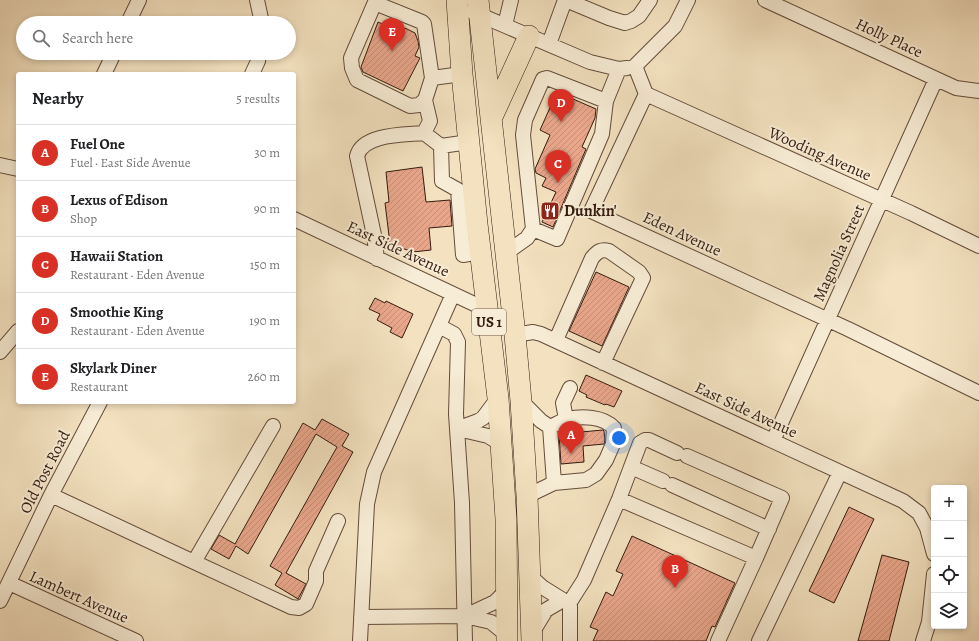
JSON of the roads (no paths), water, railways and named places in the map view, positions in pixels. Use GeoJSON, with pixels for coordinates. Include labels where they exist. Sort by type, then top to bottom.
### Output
{"type":"FeatureCollection","features":[{"type":"Feature","properties":{"kind":"highway","name":"US 1"},"geometry":{"type":"LineString","coordinates":[[454,2],[480,252],[498,398],[506,519],[507,638]]}},
{"type":"Feature","properties":{"kind":"highway","name":"US 1"},"geometry":{"type":"LineString","coordinates":[[479,7],[521,401],[527,496],[532,637]]}},
{"type":"Feature","properties":{"kind":"highway"},"geometry":{"type":"LineString","coordinates":[[491,120],[529,36]]}},
{"type":"Feature","properties":{"kind":"street"},"geometry":{"type":"LineString","coordinates":[[131,16],[139,0]]}},
{"type":"Feature","properties":{"kind":"street"},"geometry":{"type":"LineString","coordinates":[[257,0],[260,16]]}},
{"type":"Feature","properties":{"kind":"street"},"geometry":{"type":"LineString","coordinates":[[505,25],[511,0]]}},
{"type":"Feature","properties":{"kind":"street"},"geometry":{"type":"LineString","coordinates":[[549,44],[566,0],[609,18],[626,23],[639,16],[650,0]]}},
{"type":"Feature","properties":{"kind":"street"},"geometry":{"type":"LineString","coordinates":[[454,2],[479,7],[505,25],[529,36],[590,62],[619,69],[635,66],[676,26],[688,0]]}},
{"type":"Feature","properties":{"kind":"street","name":"Holly Place"},"geometry":{"type":"LineString","coordinates":[[765,0],[956,88],[979,91]]}},
{"type":"Feature","properties":{"kind":"street"},"geometry":{"type":"LineString","coordinates":[[424,133],[430,121],[425,100],[432,78],[424,24],[375,1],[351,58],[353,74],[357,80],[410,106],[419,105],[425,100]]}},
{"type":"Feature","properties":{"kind":"street"},"geometry":{"type":"LineString","coordinates":[[105,72],[111,60]]}},
{"type":"Feature","properties":{"kind":"street"},"geometry":{"type":"LineString","coordinates":[[253,72],[258,60]]}},
{"type":"Feature","properties":{"kind":"street"},"geometry":{"type":"LineString","coordinates":[[635,66],[646,94]]}},
{"type":"Feature","properties":{"kind":"street"},"geometry":{"type":"LineString","coordinates":[[533,229],[557,238],[602,134],[606,101],[619,69]]}},
{"type":"Feature","properties":{"kind":"street"},"geometry":{"type":"LineString","coordinates":[[432,78],[462,74]]}},
{"type":"Feature","properties":{"kind":"street"},"geometry":{"type":"LineString","coordinates":[[506,253],[527,238],[533,229],[523,127],[524,120],[543,79],[547,78],[606,101]]}},
{"type":"Feature","properties":{"kind":"street","name":"Magnolia Street"},"geometry":{"type":"LineString","coordinates":[[773,440],[936,78]]}},
{"type":"Feature","properties":{"kind":"street","name":"Wooding Avenue"},"geometry":{"type":"LineString","coordinates":[[646,94],[979,246]]}},
{"type":"Feature","properties":{"kind":"street","name":"Eden Avenue"},"geometry":{"type":"LineString","coordinates":[[646,94],[591,211],[827,320],[979,393]]}},
{"type":"Feature","properties":{"kind":"street"},"geometry":{"type":"LineString","coordinates":[[377,259],[374,235],[357,156],[359,150],[371,140],[384,137],[424,133],[440,146],[469,142]]}},
{"type":"Feature","properties":{"kind":"street"},"geometry":{"type":"LineString","coordinates":[[440,146],[442,181],[458,190],[462,255],[480,252]]}},
{"type":"Feature","properties":{"kind":"street"},"geometry":{"type":"LineString","coordinates":[[0,165],[16,169]]}},
{"type":"Feature","properties":{"kind":"street","name":"East Side Avenue"},"geometry":{"type":"LineString","coordinates":[[296,221],[487,310]]}},
{"type":"Feature","properties":{"kind":"street"},"geometry":{"type":"LineString","coordinates":[[556,340],[592,258],[599,251],[610,251],[639,272],[643,278],[603,363]]}},
{"type":"Feature","properties":{"kind":"street"},"geometry":{"type":"LineString","coordinates":[[360,641],[367,504],[374,472],[453,294]]}},
{"type":"Feature","properties":{"kind":"street"},"geometry":{"type":"LineString","coordinates":[[439,326],[454,334],[458,342],[456,414],[463,518],[465,641]]}},
{"type":"Feature","properties":{"kind":"street"},"geometry":{"type":"LineString","coordinates":[[0,352],[16,333]]}},
{"type":"Feature","properties":{"kind":"street","name":"East Side Avenue"},"geometry":{"type":"LineString","coordinates":[[515,335],[536,333],[556,340],[903,501],[919,513],[927,528],[931,543]]}},
{"type":"Feature","properties":{"kind":"street"},"geometry":{"type":"LineString","coordinates":[[566,419],[563,403],[570,388]]}},
{"type":"Feature","properties":{"kind":"street"},"geometry":{"type":"LineString","coordinates":[[458,429],[478,422],[483,418],[498,398]]}},
{"type":"Feature","properties":{"kind":"street"},"geometry":{"type":"LineString","coordinates":[[521,401],[541,421],[550,427]]}},
{"type":"Feature","properties":{"kind":"street","name":"Old Post Road"},"geometry":{"type":"LineString","coordinates":[[0,601],[51,495],[99,404]]}},
{"type":"Feature","properties":{"kind":"street"},"geometry":{"type":"LineString","coordinates":[[527,496],[554,483],[586,480],[596,474],[606,460],[613,444],[614,428],[608,422],[590,417],[566,419],[550,427]]}},
{"type":"Feature","properties":{"kind":"street"},"geometry":{"type":"LineString","coordinates":[[194,562],[273,426]]}},
{"type":"Feature","properties":{"kind":"street"},"geometry":{"type":"LineString","coordinates":[[550,427],[554,483]]}},
{"type":"Feature","properties":{"kind":"street"},"geometry":{"type":"LineString","coordinates":[[458,429],[488,436],[501,444]]}},
{"type":"Feature","properties":{"kind":"street"},"geometry":{"type":"LineString","coordinates":[[532,637],[546,610],[566,601],[584,580],[619,499],[639,445],[643,441],[649,440],[782,498],[718,641]]}},
{"type":"Feature","properties":{"kind":"street"},"geometry":{"type":"LineString","coordinates":[[631,467],[769,529]]}},
{"type":"Feature","properties":{"kind":"street"},"geometry":{"type":"LineString","coordinates":[[759,641],[840,472]]}},
{"type":"Feature","properties":{"kind":"street"},"geometry":{"type":"LineString","coordinates":[[51,495],[291,607],[299,608],[306,604],[316,581],[316,571],[338,521]]}},
{"type":"Feature","properties":{"kind":"street"},"geometry":{"type":"LineString","coordinates":[[619,499],[756,558]]}},
{"type":"Feature","properties":{"kind":"street"},"geometry":{"type":"LineString","coordinates":[[530,576],[542,587],[566,601]]}},
{"type":"Feature","properties":{"kind":"street","name":"Lambert Avenue"},"geometry":{"type":"LineString","coordinates":[[9,583],[136,641]]}},
{"type":"Feature","properties":{"kind":"street"},"geometry":{"type":"LineString","coordinates":[[465,616],[495,602],[506,591]]}},
{"type":"Feature","properties":{"kind":"street"},"geometry":{"type":"LineString","coordinates":[[925,640],[929,622],[932,593]]}},
{"type":"Feature","properties":{"kind":"street"},"geometry":{"type":"LineString","coordinates":[[566,601],[570,641]]}},
{"type":"Feature","properties":{"kind":"street"},"geometry":{"type":"LineString","coordinates":[[361,617],[465,616],[491,622],[507,638]]}},
{"type":"Feature","properties":{"kind":"place","name":"Skylark Diner"},"geometry":{"type":"Point","coordinates":[392,51]}},
{"type":"Feature","properties":{"kind":"place","name":"Smoothie King"},"geometry":{"type":"Point","coordinates":[561,122]}},
{"type":"Feature","properties":{"kind":"place","name":"Hawaii Station"},"geometry":{"type":"Point","coordinates":[558,183]}},
{"type":"Feature","properties":{"kind":"place","name":"Dunkin'"},"geometry":{"type":"Point","coordinates":[550,211]}},
{"type":"Feature","properties":{"kind":"place","name":"Fuel One"},"geometry":{"type":"Point","coordinates":[571,454]}},
{"type":"Feature","properties":{"kind":"place","name":"Lexus of Edison"},"geometry":{"type":"Point","coordinates":[675,588]}}]}
